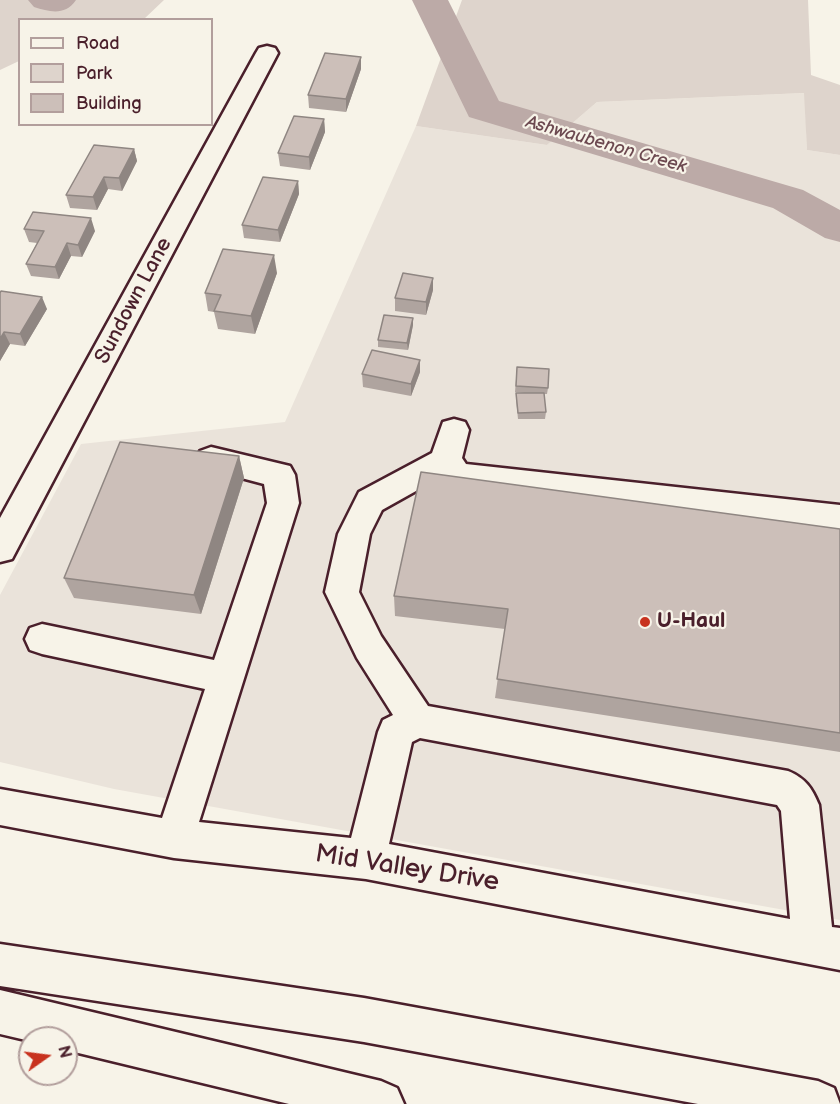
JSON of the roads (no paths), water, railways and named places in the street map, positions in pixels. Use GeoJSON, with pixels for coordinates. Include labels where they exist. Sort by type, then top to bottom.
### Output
{"type":"FeatureCollection","features":[{"type":"Feature","properties":{"kind":"main road","name":"Sundown Lane"},"geometry":{"type":"LineString","coordinates":[[0,549],[267,53]]}},
{"type":"Feature","properties":{"kind":"main road"},"geometry":{"type":"LineString","coordinates":[[417,720],[369,646],[342,592],[354,534],[370,501],[450,445],[457,475],[840,518]]}},
{"type":"Feature","properties":{"kind":"main road"},"geometry":{"type":"LineString","coordinates":[[174,839],[284,503],[279,475],[211,459]]}},
{"type":"Feature","properties":{"kind":"main road"},"geometry":{"type":"LineString","coordinates":[[42,639],[226,678]]}},
{"type":"Feature","properties":{"kind":"main road"},"geometry":{"type":"LineString","coordinates":[[366,859],[396,732],[417,720],[788,789],[800,805],[827,947]]}},
{"type":"Feature","properties":{"kind":"main road","name":"Mid Valley Drive"},"geometry":{"type":"LineString","coordinates":[[0,807],[174,839],[366,859],[827,947]]}},
{"type":"Feature","properties":{"kind":"main road"},"geometry":{"type":"LineString","coordinates":[[0,965],[364,1020],[818,1104]]}},
{"type":"Feature","properties":{"kind":"main road"},"geometry":{"type":"LineString","coordinates":[[0,1012],[381,1104]]}},
{"type":"Feature","properties":{"kind":"waterway","name":"Ashwaubenon Creek"},"geometry":{"type":"LineString","coordinates":[[46,0],[54,2],[58,0]]}},
{"type":"Feature","properties":{"kind":"waterway","name":"Ashwaubenon Creek"},"geometry":{"type":"LineString","coordinates":[[430,0],[483,109],[788,199],[840,228]]}},
{"type":"Feature","properties":{"kind":"place","name":"U-Haul"},"geometry":{"type":"Point","coordinates":[645,622]}}]}
